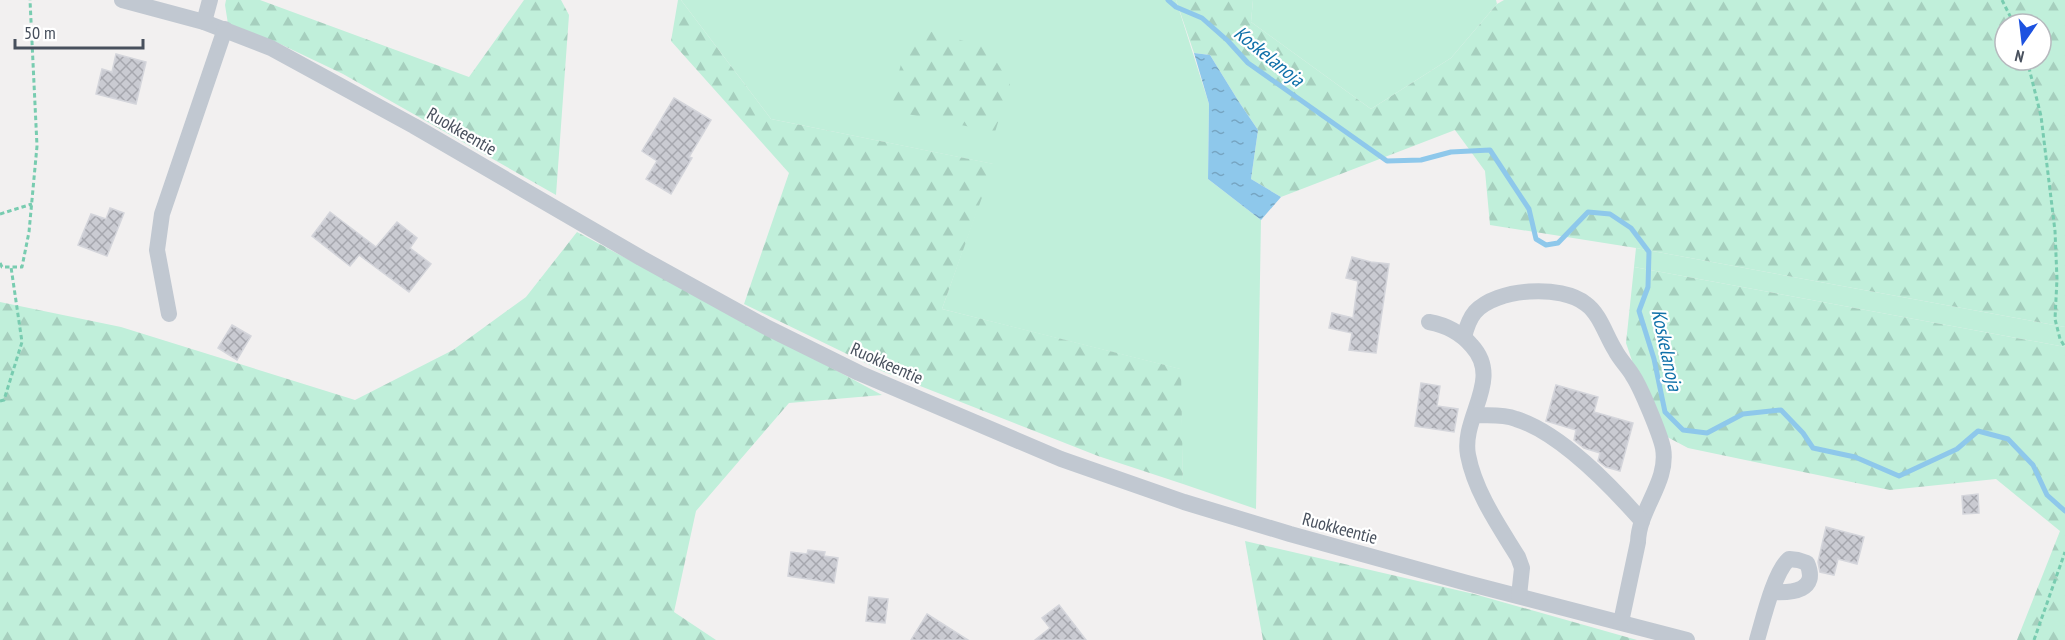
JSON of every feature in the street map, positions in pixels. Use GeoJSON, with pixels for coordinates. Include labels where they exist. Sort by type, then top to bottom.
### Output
{"type":"FeatureCollection","features":[{"type":"Feature","properties":{"kind":"street","name":"Ruokkeentie"},"geometry":{"type":"LineString","coordinates":[[122,0],[204,22],[271,48],[414,126],[641,258],[768,328],[859,373],[1061,459],[1184,502],[1301,537],[1687,640]]}},
{"type":"Feature","properties":{"kind":"street"},"geometry":{"type":"LineString","coordinates":[[204,22],[210,0]]}},
{"type":"Feature","properties":{"kind":"street"},"geometry":{"type":"LineString","coordinates":[[169,314],[157,250],[162,214],[225,29]]}},
{"type":"Feature","properties":{"kind":"street"},"geometry":{"type":"LineString","coordinates":[[1464,337],[1467,325],[1476,311],[1494,300],[1517,292],[1549,292],[1572,297],[1587,304],[1635,378],[1662,446],[1665,465],[1642,521],[1621,622]]}},
{"type":"Feature","properties":{"kind":"street"},"geometry":{"type":"LineString","coordinates":[[1429,322],[1442,325],[1464,337],[1478,352],[1484,367],[1485,378],[1469,437],[1468,453],[1483,497],[1522,568],[1519,596]]}},
{"type":"Feature","properties":{"kind":"street"},"geometry":{"type":"LineString","coordinates":[[1475,415],[1494,414],[1517,419],[1540,430],[1595,472],[1642,521]]}},
{"type":"Feature","properties":{"kind":"street"},"geometry":{"type":"LineString","coordinates":[[1757,640],[1773,592]]}},
{"type":"Feature","properties":{"kind":"path"},"geometry":{"type":"LineString","coordinates":[[0,263],[3,267],[22,267],[29,232],[37,146],[30,0]]}},
{"type":"Feature","properties":{"kind":"path"},"geometry":{"type":"LineString","coordinates":[[2030,72],[2041,116],[2055,231],[2057,279],[2055,319],[2060,339],[2065,347]]}},
{"type":"Feature","properties":{"kind":"path"},"geometry":{"type":"LineString","coordinates":[[0,214],[32,204]]}},
{"type":"Feature","properties":{"kind":"path"},"geometry":{"type":"LineString","coordinates":[[0,401],[4,400],[21,342],[11,267]]}},
{"type":"Feature","properties":{"kind":"path"},"geometry":{"type":"LineString","coordinates":[[2034,640],[2065,552]]}},
{"type":"Feature","properties":{"kind":"green space"},"geometry":{"type":"Polygon","coordinates":[[[226,0],[260,0],[469,77],[524,0],[561,0],[569,15],[556,195],[343,74],[278,43],[228,24],[226,0]]]}},
{"type":"Feature","properties":{"kind":"green space"},"geometry":{"type":"Polygon","coordinates":[[[678,0],[681,0],[771,119],[994,164],[942,309],[1181,369],[1183,484],[1098,456],[882,371],[744,304],[789,173],[671,41],[678,0]]]}},
{"type":"Feature","properties":{"kind":"green space"},"geometry":{"type":"Polygon","coordinates":[[[681,0],[1176,0],[1209,104],[1208,179],[1261,220],[1256,509],[1183,484],[1180,369],[942,309],[993,164],[771,119],[681,0]]]}},
{"type":"Feature","properties":{"kind":"green space"},"geometry":{"type":"Polygon","coordinates":[[[1176,0],[1253,0],[1251,22],[1371,109],[1451,58],[1497,4],[1504,0],[2065,0],[2065,327],[1636,248],[1490,225],[1485,171],[1455,130],[1281,197],[1251,179],[1258,130],[1210,55],[1194,53],[1176,0]]]}},
{"type":"Feature","properties":{"kind":"green space"},"geometry":{"type":"Polygon","coordinates":[[[1253,0],[1496,0],[1497,4],[1451,58],[1371,109],[1251,22],[1253,0]]]}},
{"type":"Feature","properties":{"kind":"green space"},"geometry":{"type":"Polygon","coordinates":[[[912,26],[988,48],[1010,84],[995,132],[888,110],[912,26]]]}},
{"type":"Feature","properties":{"kind":"green space"},"geometry":{"type":"Polygon","coordinates":[[[577,232],[882,395],[789,403],[696,511],[674,612],[716,640],[0,640],[0,302],[121,327],[355,400],[453,350],[526,297],[577,232]]]}},
{"type":"Feature","properties":{"kind":"green space"},"geometry":{"type":"Polygon","coordinates":[[[1636,248],[2065,327],[2065,347],[1634,267],[1636,248]]]}},
{"type":"Feature","properties":{"kind":"green space"},"geometry":{"type":"Polygon","coordinates":[[[1634,267],[2065,347],[2065,640],[2017,640],[2060,531],[1996,479],[1890,490],[1688,448],[1656,431],[1626,343],[1634,267]]]}},
{"type":"Feature","properties":{"kind":"green space"},"geometry":{"type":"Polygon","coordinates":[[[1245,541],[1474,594],[1637,640],[1263,640],[1245,541]]]}},
{"type":"Feature","properties":{"kind":"water"},"geometry":{"type":"Polygon","coordinates":[[[1194,53],[1210,55],[1258,130],[1251,179],[1281,197],[1261,220],[1208,179],[1209,104],[1194,53]]]}},
{"type":"Feature","properties":{"kind":"building"},"geometry":{"type":"Polygon","coordinates":[[[116,54],[146,62],[136,104],[96,94],[102,69],[112,72],[116,54]]]}},
{"type":"Feature","properties":{"kind":"building"},"geometry":{"type":"Polygon","coordinates":[[[674,98],[711,120],[671,194],[646,179],[657,161],[642,151],[674,98]]]}},
{"type":"Feature","properties":{"kind":"building"},"geometry":{"type":"Polygon","coordinates":[[[110,208],[124,213],[107,256],[78,245],[91,214],[106,219],[110,208]]]}},
{"type":"Feature","properties":{"kind":"building"},"geometry":{"type":"Polygon","coordinates":[[[330,212],[376,247],[397,222],[417,238],[410,248],[431,264],[409,292],[359,255],[350,266],[312,236],[330,212]]]}},
{"type":"Feature","properties":{"kind":"building"},"geometry":{"type":"Polygon","coordinates":[[[1352,257],[1389,264],[1376,353],[1349,350],[1352,333],[1329,328],[1332,313],[1353,318],[1358,281],[1346,278],[1352,257]]]}},
{"type":"Feature","properties":{"kind":"building"},"geometry":{"type":"Polygon","coordinates":[[[232,325],[251,336],[237,360],[218,348],[232,325]]]}},
{"type":"Feature","properties":{"kind":"building"},"geometry":{"type":"Polygon","coordinates":[[[1421,383],[1440,386],[1437,406],[1458,409],[1454,432],[1415,426],[1421,383]]]}},
{"type":"Feature","properties":{"kind":"building"},"geometry":{"type":"Polygon","coordinates":[[[1556,385],[1598,397],[1594,412],[1633,423],[1620,471],[1606,467],[1598,461],[1600,453],[1584,448],[1574,440],[1576,430],[1546,421],[1556,385]]]}},
{"type":"Feature","properties":{"kind":"building"},"geometry":{"type":"Polygon","coordinates":[[[1978,494],[1979,513],[1963,514],[1962,496],[1978,494]]]}},
{"type":"Feature","properties":{"kind":"building"},"geometry":{"type":"Polygon","coordinates":[[[1826,527],[1864,537],[1857,564],[1838,559],[1834,575],[1820,572],[1818,562],[1826,527]]]}},
{"type":"Feature","properties":{"kind":"building"},"geometry":{"type":"Polygon","coordinates":[[[808,550],[825,552],[824,556],[838,558],[834,583],[788,576],[791,552],[807,554],[808,550]]]}},
{"type":"Feature","properties":{"kind":"building"},"geometry":{"type":"Polygon","coordinates":[[[869,597],[888,599],[885,623],[866,621],[869,597]]]}},
{"type":"Feature","properties":{"kind":"building"},"geometry":{"type":"Polygon","coordinates":[[[1059,605],[1086,640],[1035,640],[1050,628],[1042,618],[1059,605]]]}},
{"type":"Feature","properties":{"kind":"building"},"geometry":{"type":"Polygon","coordinates":[[[927,614],[968,640],[911,640],[927,614]]]}},
{"type":"Feature","properties":{"kind":"waterway","name":"Koskelanoja"},"geometry":{"type":"LineString","coordinates":[[1168,0],[1176,7],[1202,18],[1248,63],[1387,161],[1421,160],[1451,152],[1490,150],[1529,209],[1536,239],[1546,245],[1558,243],[1588,212],[1610,214],[1631,228],[1649,252],[1648,287],[1639,311],[1654,359],[1665,412],[1683,430],[1707,433],[1743,414],[1781,410],[1803,433],[1813,448],[1855,457],[1899,476],[1957,449],[1978,431],[2008,439],[2033,465],[2047,495],[2065,511]]}}]}
